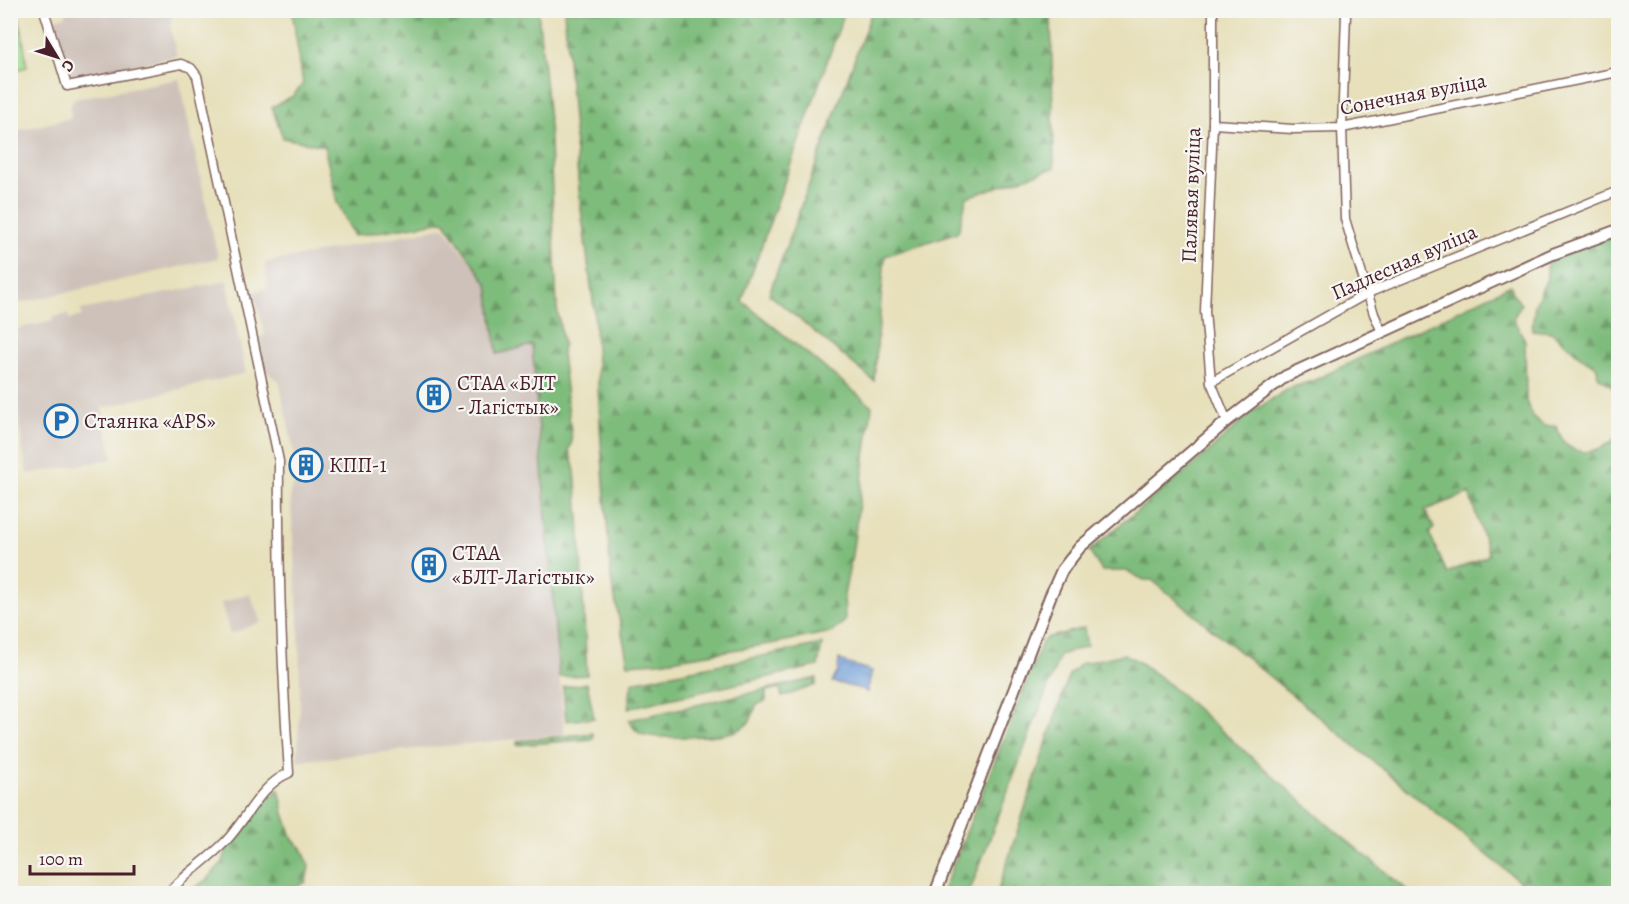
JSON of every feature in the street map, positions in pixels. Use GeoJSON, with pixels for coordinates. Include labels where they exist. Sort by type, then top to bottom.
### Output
{"type":"FeatureCollection","features":[{"type":"Feature","properties":{"kind":"street"},"geometry":{"type":"LineString","coordinates":[[44,10],[67,86],[181,64],[191,68],[197,76],[279,461],[278,520],[289,772],[269,786],[226,841],[184,875],[166,894]]}},
{"type":"Feature","properties":{"kind":"street","name":"Палявая вуліца"},"geometry":{"type":"LineString","coordinates":[[1213,10],[1213,124],[1205,311],[1211,382],[1227,421]]}},
{"type":"Feature","properties":{"kind":"street"},"geometry":{"type":"LineString","coordinates":[[1348,10],[1342,128],[1345,219],[1374,314],[1382,332]]}},
{"type":"Feature","properties":{"kind":"street","name":"Сонечная вуліца"},"geometry":{"type":"LineString","coordinates":[[1213,124],[1293,129],[1342,128],[1618,72]]}},
{"type":"Feature","properties":{"kind":"street","name":"Падлесная вуліца"},"geometry":{"type":"LineString","coordinates":[[1211,382],[1368,293],[1618,191]]}},
{"type":"Feature","properties":{"kind":"street"},"geometry":{"type":"LineString","coordinates":[[935,894],[1046,606],[1062,570],[1087,541],[1227,421],[1286,376],[1553,254],[1618,230]]}},
{"type":"Feature","properties":{"kind":"shaded area"},"geometry":{"type":"Polygon","coordinates":[[[68,10],[173,11],[170,26],[177,56],[72,79],[53,20],[65,16],[68,10]]]}},
{"type":"Feature","properties":{"kind":"shaded area"},"geometry":{"type":"Polygon","coordinates":[[[179,79],[218,258],[11,305],[11,132],[71,118],[70,107],[73,99],[179,79]]]}},
{"type":"Feature","properties":{"kind":"shaded area","name":"СТАА «БЛТ - Лагістык»"},"geometry":{"type":"Polygon","coordinates":[[[444,227],[488,285],[497,354],[532,344],[564,734],[297,761],[300,704],[299,631],[290,491],[299,476],[279,381],[263,369],[257,338],[265,336],[254,292],[268,288],[265,263],[444,227]]]}},
{"type":"Feature","properties":{"kind":"shaded area"},"geometry":{"type":"Polygon","coordinates":[[[227,281],[246,373],[102,408],[113,459],[27,474],[11,378],[11,330],[53,321],[53,317],[68,314],[69,319],[82,316],[81,310],[227,281]]]}},
{"type":"Feature","properties":{"kind":"shaded area"},"geometry":{"type":"Polygon","coordinates":[[[249,593],[261,622],[230,634],[221,603],[249,593]]]}},
{"type":"Feature","properties":{"kind":"green space"},"geometry":{"type":"Polygon","coordinates":[[[10,11],[18,11],[22,32],[11,34],[10,11]]]}},
{"type":"Feature","properties":{"kind":"green space"},"geometry":{"type":"Polygon","coordinates":[[[292,11],[538,11],[549,120],[557,308],[563,344],[562,353],[572,441],[569,450],[575,471],[579,519],[587,675],[559,677],[532,345],[497,354],[488,285],[444,221],[354,236],[337,202],[324,146],[283,138],[272,107],[293,96],[303,84],[292,11]]]}},
{"type":"Feature","properties":{"kind":"green space"},"geometry":{"type":"Polygon","coordinates":[[[564,11],[845,11],[742,301],[872,406],[852,555],[844,595],[845,621],[832,632],[659,662],[628,664],[611,578],[594,308],[580,202],[564,11]]]}},
{"type":"Feature","properties":{"kind":"green space"},"geometry":{"type":"Polygon","coordinates":[[[872,11],[1051,11],[1054,168],[967,197],[958,232],[885,256],[874,381],[769,294],[872,11]]]}},
{"type":"Feature","properties":{"kind":"green space"},"geometry":{"type":"Polygon","coordinates":[[[22,32],[27,67],[11,71],[11,34],[22,32]]]}},
{"type":"Feature","properties":{"kind":"green space"},"geometry":{"type":"Polygon","coordinates":[[[1618,234],[1618,398],[1612,386],[1598,376],[1597,367],[1551,332],[1532,330],[1535,305],[1547,278],[1547,260],[1618,234]]]}},
{"type":"Feature","properties":{"kind":"green space"},"geometry":{"type":"Polygon","coordinates":[[[1511,285],[1513,294],[1521,304],[1513,319],[1525,340],[1526,401],[1532,416],[1544,426],[1557,426],[1561,437],[1574,450],[1591,451],[1618,436],[1618,893],[1534,893],[1152,580],[1144,580],[1127,571],[1102,571],[1089,551],[1206,454],[1253,411],[1290,388],[1315,380],[1511,285]],[[1469,493],[1425,510],[1434,528],[1429,533],[1447,573],[1489,555],[1469,493]]]}},
{"type":"Feature","properties":{"kind":"green space"},"geometry":{"type":"Polygon","coordinates":[[[1084,628],[1087,646],[1060,655],[969,893],[942,893],[1042,643],[1046,638],[1084,628]]]}},
{"type":"Feature","properties":{"kind":"green space"},"geometry":{"type":"Polygon","coordinates":[[[822,644],[818,666],[628,708],[632,682],[822,644]]]}},
{"type":"Feature","properties":{"kind":"green space"},"geometry":{"type":"Polygon","coordinates":[[[1124,654],[1164,680],[1334,830],[1411,893],[997,893],[1069,675],[1080,664],[1124,654]]]}},
{"type":"Feature","properties":{"kind":"green space"},"geometry":{"type":"Polygon","coordinates":[[[817,678],[816,685],[782,697],[780,688],[766,691],[766,701],[756,705],[748,723],[731,732],[693,737],[653,736],[639,733],[629,720],[817,678]]]}},
{"type":"Feature","properties":{"kind":"green space"},"geometry":{"type":"Polygon","coordinates":[[[587,683],[594,718],[566,721],[563,687],[587,683]]]}},
{"type":"Feature","properties":{"kind":"green space"},"geometry":{"type":"Polygon","coordinates":[[[593,733],[593,739],[517,745],[517,741],[593,733]]]}},
{"type":"Feature","properties":{"kind":"green space"},"geometry":{"type":"Polygon","coordinates":[[[279,789],[293,840],[302,848],[309,866],[306,882],[284,893],[184,894],[205,881],[223,862],[228,845],[248,824],[260,806],[279,789]]]}},
{"type":"Feature","properties":{"kind":"water"},"geometry":{"type":"Polygon","coordinates":[[[839,659],[872,671],[867,692],[832,682],[838,671],[839,659]]]}},
{"type":"Feature","properties":{"kind":"place","name":"СТАА «БЛТ - Лагістык»"},"geometry":{"type":"Point","coordinates":[434,395]}},
{"type":"Feature","properties":{"kind":"place","name":"Стаянка «APS»"},"geometry":{"type":"Point","coordinates":[61,421]}},
{"type":"Feature","properties":{"kind":"place","name":"КПП-1"},"geometry":{"type":"Point","coordinates":[306,465]}},
{"type":"Feature","properties":{"kind":"place","name":"СТАА «БЛТ-Лагістык»"},"geometry":{"type":"Point","coordinates":[429,565]}}]}
